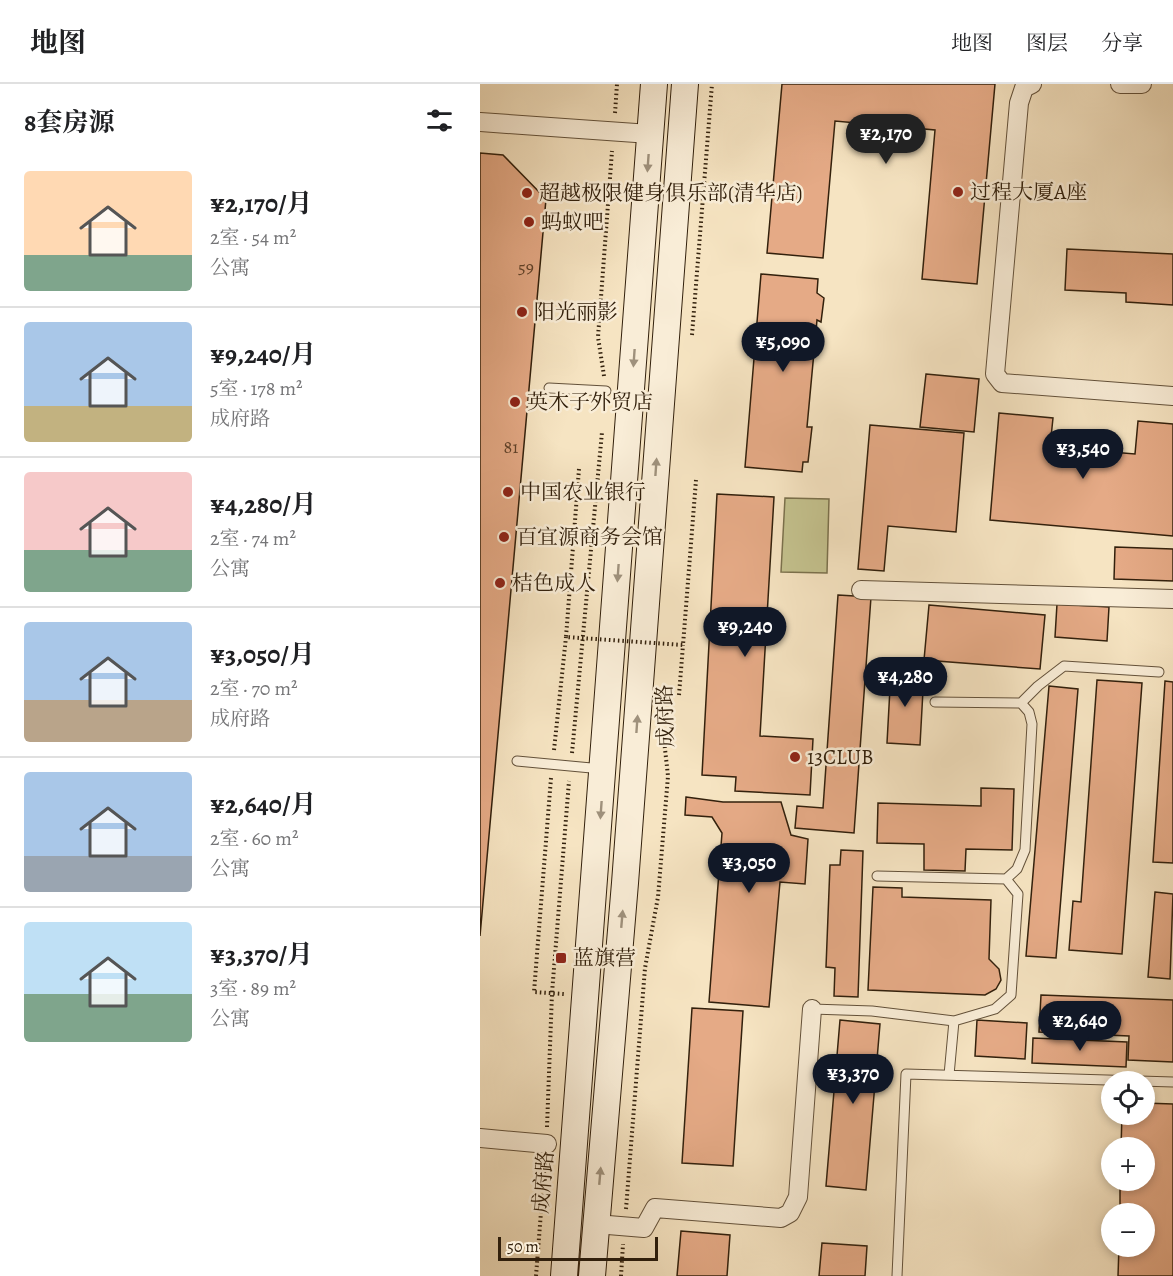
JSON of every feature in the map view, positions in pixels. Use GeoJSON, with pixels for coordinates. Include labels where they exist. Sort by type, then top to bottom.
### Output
{"type":"FeatureCollection","features":[{"type":"Feature","properties":{"kind":"main road","name":"成府路"},"geometry":{"type":"LineString","coordinates":[[564,1276],[654,84]]}},
{"type":"Feature","properties":{"kind":"main road","name":"成府路"},"geometry":{"type":"LineString","coordinates":[[592,1276],[625,883],[685,84]]}},
{"type":"Feature","properties":{"kind":"street"},"geometry":{"type":"LineString","coordinates":[[1032,84],[1024,88],[1019,102],[995,374],[1002,383],[1173,396]]}},
{"type":"Feature","properties":{"kind":"street"},"geometry":{"type":"LineString","coordinates":[[1120,84],[1142,84]]}},
{"type":"Feature","properties":{"kind":"street"},"geometry":{"type":"LineString","coordinates":[[480,122],[650,134]]}},
{"type":"Feature","properties":{"kind":"street"},"geometry":{"type":"LineString","coordinates":[[861,590],[1173,599]]}},
{"type":"Feature","properties":{"kind":"street"},"geometry":{"type":"LineString","coordinates":[[596,1224],[644,1228],[655,1208],[781,1218],[790,1213],[798,1197],[812,1009]]}},
{"type":"Feature","properties":{"kind":"street"},"geometry":{"type":"LineString","coordinates":[[480,1138],[546,1144]]}},
{"type":"Feature","properties":{"kind":"lane"},"geometry":{"type":"LineString","coordinates":[[549,387],[606,391]]}},
{"type":"Feature","properties":{"kind":"lane"},"geometry":{"type":"LineString","coordinates":[[935,702],[1022,703],[1038,686],[1065,666],[1159,672]]}},
{"type":"Feature","properties":{"kind":"lane"},"geometry":{"type":"LineString","coordinates":[[877,876],[1006,879],[1017,869],[1025,850],[1032,724],[1029,712],[1022,703]]}},
{"type":"Feature","properties":{"kind":"lane"},"geometry":{"type":"LineString","coordinates":[[517,761],[604,769]]}},
{"type":"Feature","properties":{"kind":"lane"},"geometry":{"type":"LineString","coordinates":[[812,1009],[872,1011],[954,1022],[995,1008],[1011,994],[1018,894],[1006,879]]}},
{"type":"Feature","properties":{"kind":"lane"},"geometry":{"type":"LineString","coordinates":[[949,1075],[954,1022]]}},
{"type":"Feature","properties":{"kind":"lane"},"geometry":{"type":"LineString","coordinates":[[897,1276],[906,1074],[1173,1082]]}},
{"type":"Feature","properties":{"kind":"path"},"geometry":{"type":"LineString","coordinates":[[606,391],[598,337],[617,84]]}},
{"type":"Feature","properties":{"kind":"path"},"geometry":{"type":"LineString","coordinates":[[691,344],[712,84]]}},
{"type":"Feature","properties":{"kind":"path"},"geometry":{"type":"LineString","coordinates":[[606,391],[609,355]]}},
{"type":"Feature","properties":{"kind":"path","name":"成府路"},"geometry":{"type":"LineString","coordinates":[[536,1276],[546,1144],[552,993],[603,426]]}},
{"type":"Feature","properties":{"kind":"path"},"geometry":{"type":"LineString","coordinates":[[567,995],[534,992],[579,470]]}},
{"type":"Feature","properties":{"kind":"path"},"geometry":{"type":"LineString","coordinates":[[679,696],[696,480]]}},
{"type":"Feature","properties":{"kind":"path"},"geometry":{"type":"LineString","coordinates":[[566,637],[683,645]]}},
{"type":"Feature","properties":{"kind":"path"},"geometry":{"type":"LineString","coordinates":[[666,651],[667,639]]}},
{"type":"Feature","properties":{"kind":"path","name":"成府路"},"geometry":{"type":"LineString","coordinates":[[621,1276],[645,968],[658,897],[668,776],[661,710]]}},
{"type":"Feature","properties":{"kind":"shaded area"},"geometry":{"type":"Polygon","coordinates":[[[785,498],[829,499],[827,573],[781,572],[785,498]]]}},
{"type":"Feature","properties":{"kind":"building","name":"过程大厦A座"},"geometry":{"type":"Polygon","coordinates":[[[782,84],[995,84],[977,284],[922,279],[935,130],[835,121],[823,258],[767,253],[782,84]]]}},
{"type":"Feature","properties":{"kind":"building"},"geometry":{"type":"Polygon","coordinates":[[[480,153],[503,155],[546,199],[480,936],[480,153]]]}},
{"type":"Feature","properties":{"kind":"building"},"geometry":{"type":"Polygon","coordinates":[[[1067,249],[1173,254],[1173,305],[1126,302],[1126,293],[1065,290],[1067,249]]]}},
{"type":"Feature","properties":{"kind":"building"},"geometry":{"type":"Polygon","coordinates":[[[761,274],[818,279],[817,293],[824,298],[821,322],[817,320],[807,427],[812,427],[808,462],[803,462],[802,472],[745,467],[761,274]]]}},
{"type":"Feature","properties":{"kind":"building"},"geometry":{"type":"Polygon","coordinates":[[[926,374],[979,379],[974,432],[920,427],[926,374]]]}},
{"type":"Feature","properties":{"kind":"building"},"geometry":{"type":"Polygon","coordinates":[[[999,413],[1053,418],[1050,447],[1135,454],[1138,421],[1173,424],[1173,536],[990,520],[999,413]]]}},
{"type":"Feature","properties":{"kind":"building"},"geometry":{"type":"Polygon","coordinates":[[[870,425],[964,433],[956,532],[888,526],[884,571],[858,569],[870,425]]]}},
{"type":"Feature","properties":{"kind":"building"},"geometry":{"type":"Polygon","coordinates":[[[717,494],[774,497],[760,736],[813,739],[810,795],[735,791],[736,777],[702,775],[717,494]]]}},
{"type":"Feature","properties":{"kind":"building"},"geometry":{"type":"Polygon","coordinates":[[[1115,547],[1173,549],[1173,581],[1114,579],[1115,547]]]}},
{"type":"Feature","properties":{"kind":"building"},"geometry":{"type":"Polygon","coordinates":[[[838,595],[871,597],[854,833],[795,828],[797,806],[823,808],[838,595]]]}},
{"type":"Feature","properties":{"kind":"building"},"geometry":{"type":"Polygon","coordinates":[[[1057,604],[1109,607],[1107,641],[1055,637],[1057,604]]]}},
{"type":"Feature","properties":{"kind":"building"},"geometry":{"type":"Polygon","coordinates":[[[929,605],[1045,615],[1040,669],[924,660],[929,605]]]}},
{"type":"Feature","properties":{"kind":"building"},"geometry":{"type":"Polygon","coordinates":[[[891,670],[924,672],[920,745],[887,743],[891,670]]]}},
{"type":"Feature","properties":{"kind":"building"},"geometry":{"type":"Polygon","coordinates":[[[1097,680],[1142,683],[1122,954],[1069,950],[1073,901],[1081,902],[1097,680]]]}},
{"type":"Feature","properties":{"kind":"building"},"geometry":{"type":"Polygon","coordinates":[[[1165,681],[1173,682],[1173,863],[1153,862],[1165,681]]]}},
{"type":"Feature","properties":{"kind":"building"},"geometry":{"type":"Polygon","coordinates":[[[1049,686],[1078,689],[1056,958],[1026,956],[1049,686]]]}},
{"type":"Feature","properties":{"kind":"building"},"geometry":{"type":"Polygon","coordinates":[[[981,788],[1014,789],[1012,850],[966,849],[965,871],[924,870],[924,844],[877,843],[878,803],[981,806],[981,788]]]}},
{"type":"Feature","properties":{"kind":"building"},"geometry":{"type":"Polygon","coordinates":[[[686,797],[723,802],[781,802],[791,835],[808,839],[805,884],[780,882],[769,1007],[709,1002],[722,833],[712,817],[685,815],[686,797]]]}},
{"type":"Feature","properties":{"kind":"building"},"geometry":{"type":"Polygon","coordinates":[[[841,850],[863,851],[858,997],[834,996],[835,968],[826,967],[830,865],[840,865],[841,850]]]}},
{"type":"Feature","properties":{"kind":"building"},"geometry":{"type":"Polygon","coordinates":[[[873,887],[902,888],[902,897],[991,900],[989,959],[999,969],[1001,980],[996,989],[985,995],[868,990],[873,887]]]}},
{"type":"Feature","properties":{"kind":"building"},"geometry":{"type":"Polygon","coordinates":[[[1155,892],[1173,894],[1170,979],[1148,977],[1155,892]]]}},
{"type":"Feature","properties":{"kind":"building"},"geometry":{"type":"Polygon","coordinates":[[[1041,995],[1173,1000],[1173,1062],[1128,1060],[1129,1036],[1039,1032],[1041,995]]]}},
{"type":"Feature","properties":{"kind":"building"},"geometry":{"type":"Polygon","coordinates":[[[692,1008],[743,1011],[733,1166],[682,1163],[692,1008]]]}},
{"type":"Feature","properties":{"kind":"building"},"geometry":{"type":"Polygon","coordinates":[[[840,1020],[880,1024],[866,1190],[826,1186],[840,1020]]]}},
{"type":"Feature","properties":{"kind":"building"},"geometry":{"type":"Polygon","coordinates":[[[977,1020],[1027,1023],[1025,1059],[975,1056],[977,1020]]]}},
{"type":"Feature","properties":{"kind":"building"},"geometry":{"type":"Polygon","coordinates":[[[1033,1038],[1127,1042],[1126,1067],[1032,1063],[1033,1038]]]}},
{"type":"Feature","properties":{"kind":"building"},"geometry":{"type":"Polygon","coordinates":[[[1155,1103],[1173,1104],[1173,1276],[1118,1276],[1119,1257],[1155,1257],[1155,1203],[1120,1203],[1120,1191],[1155,1191],[1155,1137],[1121,1137],[1122,1125],[1155,1125],[1155,1103]]]}},
{"type":"Feature","properties":{"kind":"building"},"geometry":{"type":"Polygon","coordinates":[[[681,1231],[730,1235],[727,1276],[677,1276],[681,1231]]]}},
{"type":"Feature","properties":{"kind":"building"},"geometry":{"type":"Polygon","coordinates":[[[822,1243],[867,1246],[865,1276],[819,1276],[822,1243]]]}},
{"type":"Feature","properties":{"kind":"place","name":"过程大厦A座"},"geometry":{"type":"Point","coordinates":[958,192]}},
{"type":"Feature","properties":{"kind":"place","name":"超越极限健身俱乐部(清华店)"},"geometry":{"type":"Point","coordinates":[527,193]}},
{"type":"Feature","properties":{"kind":"place","name":"蚂蚁吧"},"geometry":{"type":"Point","coordinates":[529,222]}},
{"type":"Feature","properties":{"kind":"place","name":"阳光丽影"},"geometry":{"type":"Point","coordinates":[522,312]}},
{"type":"Feature","properties":{"kind":"place","name":"英木子外贸店"},"geometry":{"type":"Point","coordinates":[515,402]}},
{"type":"Feature","properties":{"kind":"place","name":"中国农业银行"},"geometry":{"type":"Point","coordinates":[508,492]}},
{"type":"Feature","properties":{"kind":"place","name":"百宜源商务会馆"},"geometry":{"type":"Point","coordinates":[504,537]}},
{"type":"Feature","properties":{"kind":"place","name":"桔色成人"},"geometry":{"type":"Point","coordinates":[500,583]}},
{"type":"Feature","properties":{"kind":"place","name":"13CLUB"},"geometry":{"type":"Point","coordinates":[795,757]}},
{"type":"Feature","properties":{"kind":"place","name":"蓝旗营"},"geometry":{"type":"Point","coordinates":[561,958]}}]}
